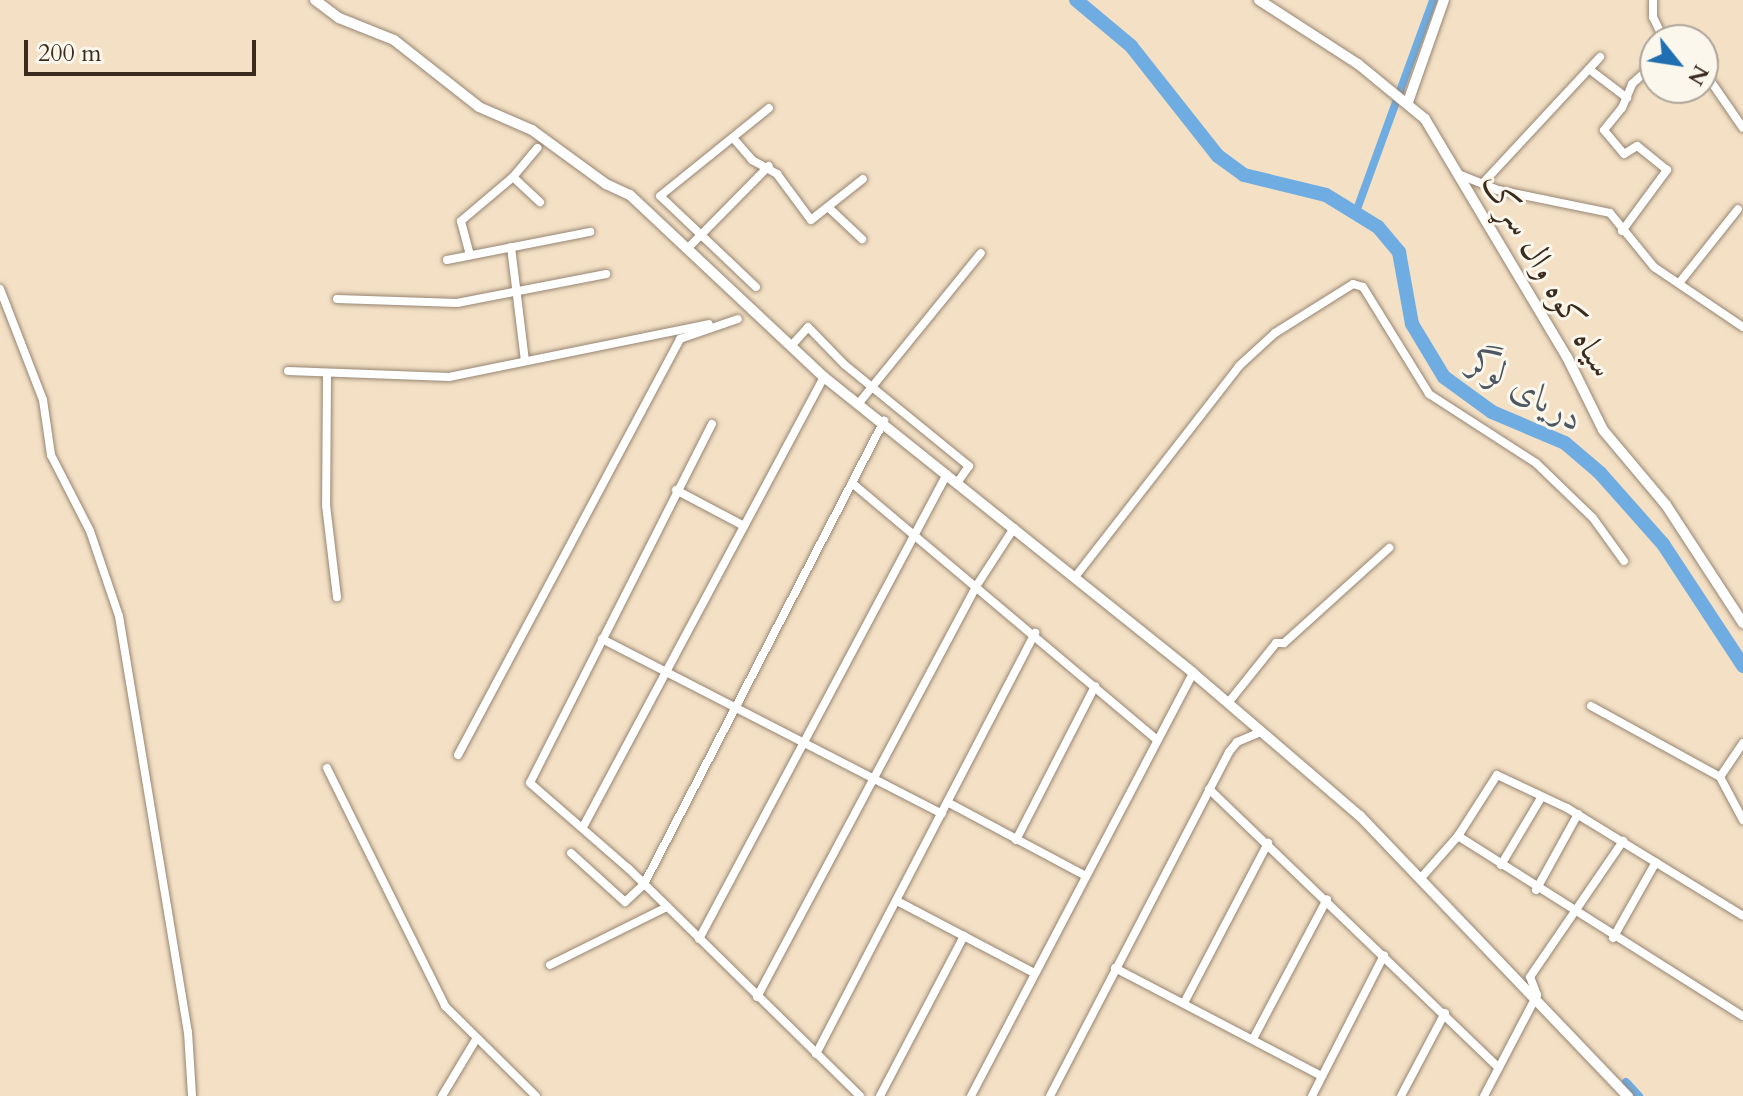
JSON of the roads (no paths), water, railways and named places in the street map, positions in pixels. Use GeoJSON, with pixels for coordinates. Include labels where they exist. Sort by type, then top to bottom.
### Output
{"type":"FeatureCollection","features":[{"type":"Feature","properties":{"kind":"street"},"geometry":{"type":"LineString","coordinates":[[315,0],[339,18],[394,40],[479,107],[532,130],[606,184],[630,195],[824,377],[884,421],[1014,528],[1080,572],[1360,816],[1537,995],[1628,1096]]}},
{"type":"Feature","properties":{"kind":"street","name":"سیاه کوه وال سړک"},"geometry":{"type":"LineString","coordinates":[[1259,0],[1403,99],[1425,119],[1567,357],[1603,430],[1666,505],[1743,623]]}},
{"type":"Feature","properties":{"kind":"street"},"geometry":{"type":"LineString","coordinates":[[1403,99],[1444,0]]}},
{"type":"Feature","properties":{"kind":"street"},"geometry":{"type":"LineString","coordinates":[[1653,0],[1656,24]]}},
{"type":"Feature","properties":{"kind":"street"},"geometry":{"type":"LineString","coordinates":[[1483,183],[1600,57]]}},
{"type":"Feature","properties":{"kind":"street"},"geometry":{"type":"LineString","coordinates":[[1589,69],[1627,98]]}},
{"type":"Feature","properties":{"kind":"street"},"geometry":{"type":"LineString","coordinates":[[1622,231],[1667,170],[1637,146],[1624,154],[1604,130],[1639,78]]}},
{"type":"Feature","properties":{"kind":"street"},"geometry":{"type":"LineString","coordinates":[[1719,93],[1743,128]]}},
{"type":"Feature","properties":{"kind":"street"},"geometry":{"type":"LineString","coordinates":[[756,287],[660,196],[769,108]]}},
{"type":"Feature","properties":{"kind":"street"},"geometry":{"type":"LineString","coordinates":[[734,139],[752,160],[769,166],[811,220],[863,179]]}},
{"type":"Feature","properties":{"kind":"street"},"geometry":{"type":"LineString","coordinates":[[470,255],[461,221],[513,177],[537,148]]}},
{"type":"Feature","properties":{"kind":"street"},"geometry":{"type":"LineString","coordinates":[[688,248],[769,166]]}},
{"type":"Feature","properties":{"kind":"street"},"geometry":{"type":"LineString","coordinates":[[1458,174],[1517,195],[1594,207],[1610,213],[1654,267],[1743,327]]}},
{"type":"Feature","properties":{"kind":"street"},"geometry":{"type":"LineString","coordinates":[[513,177],[540,202]]}},
{"type":"Feature","properties":{"kind":"street"},"geometry":{"type":"LineString","coordinates":[[828,207],[862,239]]}},
{"type":"Feature","properties":{"kind":"street"},"geometry":{"type":"LineString","coordinates":[[1680,282],[1738,209]]}},
{"type":"Feature","properties":{"kind":"street"},"geometry":{"type":"LineString","coordinates":[[447,260],[590,232]]}},
{"type":"Feature","properties":{"kind":"street"},"geometry":{"type":"LineString","coordinates":[[511,247],[525,361]]}},
{"type":"Feature","properties":{"kind":"street"},"geometry":{"type":"LineString","coordinates":[[859,403],[981,253]]}},
{"type":"Feature","properties":{"kind":"street"},"geometry":{"type":"LineString","coordinates":[[337,299],[457,303],[606,274]]}},
{"type":"Feature","properties":{"kind":"street"},"geometry":{"type":"LineString","coordinates":[[1080,572],[1239,366],[1275,333],[1353,284],[1363,287],[1429,394],[1536,463],[1593,518],[1624,561]]}},
{"type":"Feature","properties":{"kind":"street"},"geometry":{"type":"LineString","coordinates":[[0,289],[43,400],[51,455],[90,531],[119,616],[188,1032],[192,1096]]}},
{"type":"Feature","properties":{"kind":"street"},"geometry":{"type":"LineString","coordinates":[[458,755],[680,339],[756,311]]}},
{"type":"Feature","properties":{"kind":"street"},"geometry":{"type":"LineString","coordinates":[[288,371],[327,375],[449,377],[738,319]]}},
{"type":"Feature","properties":{"kind":"street"},"geometry":{"type":"LineString","coordinates":[[792,345],[808,327],[871,388],[969,466],[958,482]]}},
{"type":"Feature","properties":{"kind":"street"},"geometry":{"type":"LineString","coordinates":[[327,375],[326,505],[337,597]]}},
{"type":"Feature","properties":{"kind":"street"},"geometry":{"type":"LineString","coordinates":[[583,827],[824,377]]}},
{"type":"Feature","properties":{"kind":"street"},"geometry":{"type":"LineString","coordinates":[[571,853],[625,902],[644,884],[884,421]]}},
{"type":"Feature","properties":{"kind":"street"},"geometry":{"type":"LineString","coordinates":[[712,424],[530,783],[644,884],[860,1096]]}},
{"type":"Feature","properties":{"kind":"street"},"geometry":{"type":"LineString","coordinates":[[699,939],[947,474]]}},
{"type":"Feature","properties":{"kind":"street"},"geometry":{"type":"LineString","coordinates":[[852,483],[916,531],[1157,740]]}},
{"type":"Feature","properties":{"kind":"street"},"geometry":{"type":"LineString","coordinates":[[676,490],[744,526]]}},
{"type":"Feature","properties":{"kind":"street"},"geometry":{"type":"LineString","coordinates":[[757,997],[977,585],[1014,528]]}},
{"type":"Feature","properties":{"kind":"street"},"geometry":{"type":"LineString","coordinates":[[1229,702],[1276,643],[1284,643],[1389,548]]}},
{"type":"Feature","properties":{"kind":"street"},"geometry":{"type":"LineString","coordinates":[[816,1054],[1035,633]]}},
{"type":"Feature","properties":{"kind":"street"},"geometry":{"type":"LineString","coordinates":[[602,639],[942,814]]}},
{"type":"Feature","properties":{"kind":"street"},"geometry":{"type":"LineString","coordinates":[[971,1096],[1084,875],[1193,673]]}},
{"type":"Feature","properties":{"kind":"street"},"geometry":{"type":"LineString","coordinates":[[1016,840],[1095,686]]}},
{"type":"Feature","properties":{"kind":"street"},"geometry":{"type":"LineString","coordinates":[[1591,706],[1720,777],[1743,820]]}},
{"type":"Feature","properties":{"kind":"street"},"geometry":{"type":"LineString","coordinates":[[1050,1096],[1209,789],[1237,742],[1261,732]]}},
{"type":"Feature","properties":{"kind":"street"},"geometry":{"type":"LineString","coordinates":[[1720,777],[1743,743]]}},
{"type":"Feature","properties":{"kind":"street"},"geometry":{"type":"LineString","coordinates":[[327,768],[430,981],[475,1041],[535,1095]]}},
{"type":"Feature","properties":{"kind":"street"},"geometry":{"type":"LineString","coordinates":[[1421,878],[1458,836],[1497,775],[1578,814],[1743,916]]}},
{"type":"Feature","properties":{"kind":"street"},"geometry":{"type":"LineString","coordinates":[[1209,789],[1327,899],[1499,1068]]}},
{"type":"Feature","properties":{"kind":"street"},"geometry":{"type":"LineString","coordinates":[[1501,865],[1541,798]]}},
{"type":"Feature","properties":{"kind":"street"},"geometry":{"type":"LineString","coordinates":[[949,803],[1084,875]]}},
{"type":"Feature","properties":{"kind":"street"},"geometry":{"type":"LineString","coordinates":[[1536,890],[1578,814]]}},
{"type":"Feature","properties":{"kind":"street"},"geometry":{"type":"LineString","coordinates":[[1458,836],[1536,890],[1743,1016]]}},
{"type":"Feature","properties":{"kind":"street"},"geometry":{"type":"LineString","coordinates":[[1484,1096],[1537,995],[1530,977],[1577,914],[1623,841]]}},
{"type":"Feature","properties":{"kind":"street"},"geometry":{"type":"LineString","coordinates":[[1184,1003],[1268,843]]}},
{"type":"Feature","properties":{"kind":"street"},"geometry":{"type":"LineString","coordinates":[[1613,938],[1656,862]]}},
{"type":"Feature","properties":{"kind":"street"},"geometry":{"type":"LineString","coordinates":[[1253,1039],[1327,899]]}},
{"type":"Feature","properties":{"kind":"street"},"geometry":{"type":"LineString","coordinates":[[897,901],[1034,973]]}},
{"type":"Feature","properties":{"kind":"street"},"geometry":{"type":"LineString","coordinates":[[550,965],[667,907]]}},
{"type":"Feature","properties":{"kind":"street"},"geometry":{"type":"LineString","coordinates":[[880,1096],[964,936]]}},
{"type":"Feature","properties":{"kind":"street"},"geometry":{"type":"LineString","coordinates":[[1312,1096],[1384,955]]}},
{"type":"Feature","properties":{"kind":"street"},"geometry":{"type":"LineString","coordinates":[[1115,968],[1322,1076]]}},
{"type":"Feature","properties":{"kind":"street"},"geometry":{"type":"LineString","coordinates":[[1401,1096],[1445,1013]]}},
{"type":"Feature","properties":{"kind":"street"},"geometry":{"type":"LineString","coordinates":[[442,1096],[475,1041]]}},
{"type":"Feature","properties":{"kind":"waterway","name":"دریای لوگر"},"geometry":{"type":"LineString","coordinates":[[1076,0],[1131,46],[1218,156],[1244,175],[1326,195],[1378,227],[1399,252],[1412,324],[1444,377],[1492,412],[1565,443],[1600,473],[1663,544],[1743,666]]}},
{"type":"Feature","properties":{"kind":"waterway"},"geometry":{"type":"LineString","coordinates":[[1356,212],[1433,0]]}},
{"type":"Feature","properties":{"kind":"waterway"},"geometry":{"type":"LineString","coordinates":[[1626,1082],[1639,1096]]}}]}
